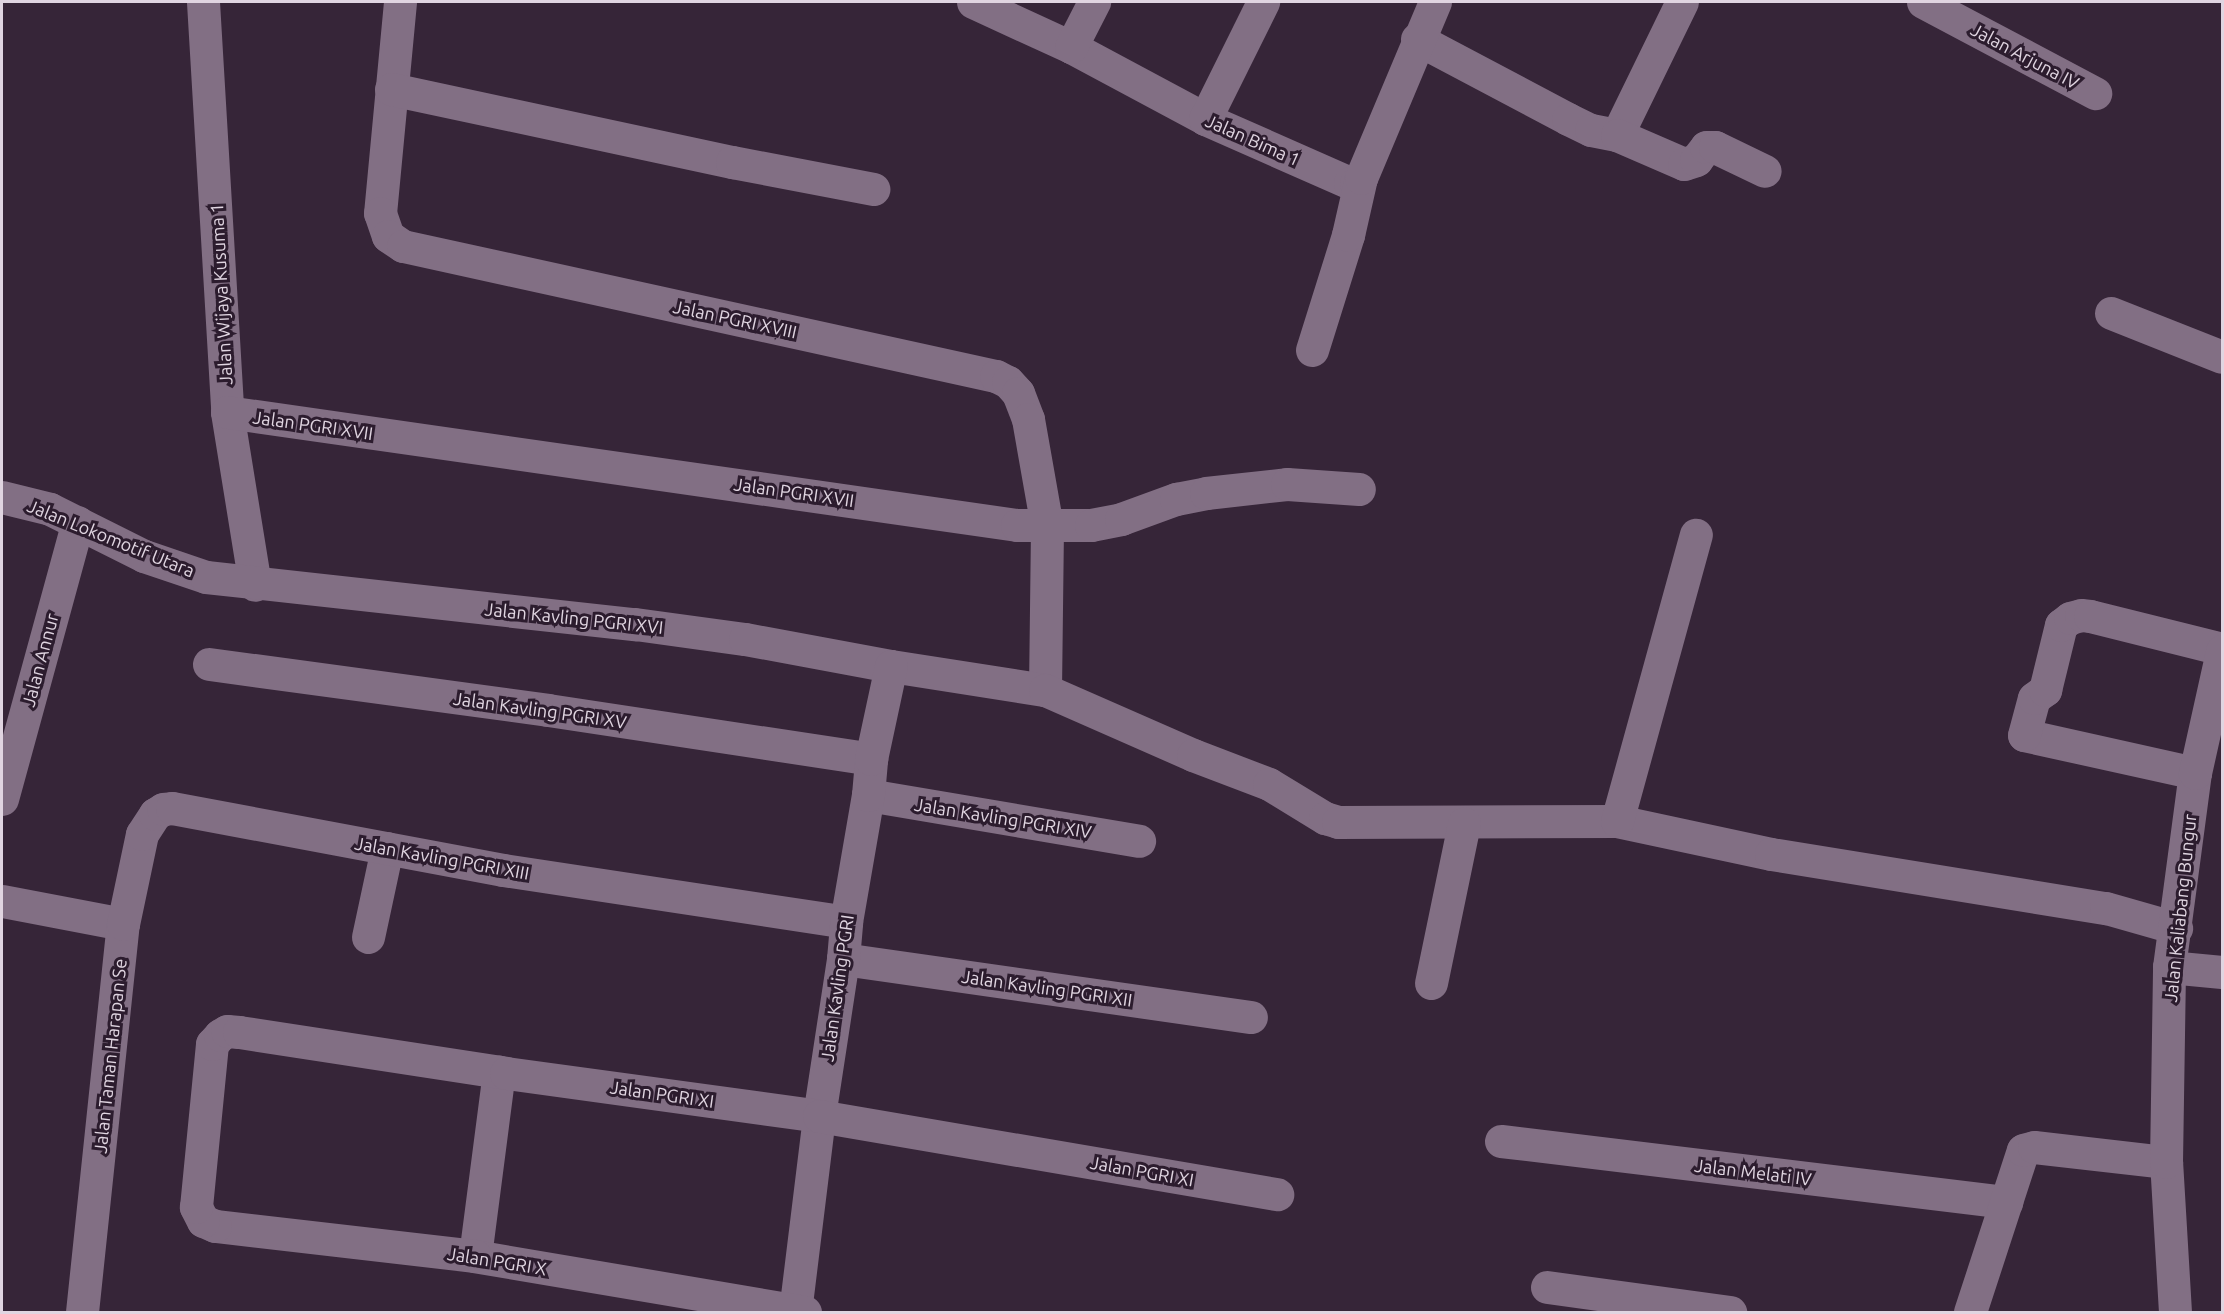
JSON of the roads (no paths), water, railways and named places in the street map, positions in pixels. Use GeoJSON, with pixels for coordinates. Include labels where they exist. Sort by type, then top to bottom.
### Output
{"type":"FeatureCollection","features":[{"type":"Feature","properties":{"kind":"street","name":"Jalan Wijaya Kusuma 1"},"geometry":{"type":"LineString","coordinates":[[203,2],[227,412],[255,585]]}},
{"type":"Feature","properties":{"kind":"street","name":"Jalan PGRI XVIII"},"geometry":{"type":"LineString","coordinates":[[400,2],[380,213],[388,236],[403,246],[996,376],[1008,382],[1018,393],[1028,419],[1047,527],[1045,690]]}},
{"type":"Feature","properties":{"kind":"street","name":"Jalan Bima 1"},"geometry":{"type":"LineString","coordinates":[[974,2],[1071,47],[1205,119],[1350,183],[1356,183],[1361,178]]}},
{"type":"Feature","properties":{"kind":"street"},"geometry":{"type":"LineString","coordinates":[[1071,47],[1094,2]]}},
{"type":"Feature","properties":{"kind":"street"},"geometry":{"type":"LineString","coordinates":[[1205,119],[1263,2]]}},
{"type":"Feature","properties":{"kind":"street"},"geometry":{"type":"LineString","coordinates":[[1312,350],[1348,235],[1361,178],[1417,39],[1435,2]]}},
{"type":"Feature","properties":{"kind":"street"},"geometry":{"type":"LineString","coordinates":[[1617,135],[1682,2]]}},
{"type":"Feature","properties":{"kind":"street","name":"Jalan Arjuna IV"},"geometry":{"type":"LineString","coordinates":[[1923,2],[2094,93]]}},
{"type":"Feature","properties":{"kind":"street"},"geometry":{"type":"LineString","coordinates":[[1417,39],[1591,130],[1617,135],[1684,164],[1696,160],[1706,147],[1715,147],[1765,171]]}},
{"type":"Feature","properties":{"kind":"street"},"geometry":{"type":"LineString","coordinates":[[391,89],[732,162],[873,189]]}},
{"type":"Feature","properties":{"kind":"street"},"geometry":{"type":"LineString","coordinates":[[2111,313],[2223,357]]}},
{"type":"Feature","properties":{"kind":"street","name":"Jalan PGRI XVII"},"geometry":{"type":"LineString","coordinates":[[227,412],[1017,525],[1047,527],[1091,525],[1121,519],[1176,499],[1287,484],[1359,489]]}},
{"type":"Feature","properties":{"kind":"street","name":"Jalan Lokomotif Utara"},"geometry":{"type":"LineString","coordinates":[[2,497],[50,509],[144,556],[206,577],[255,585]]}},
{"type":"Feature","properties":{"kind":"street","name":"Jalan Annur"},"geometry":{"type":"LineString","coordinates":[[2,799],[78,522]]}},
{"type":"Feature","properties":{"kind":"street"},"geometry":{"type":"LineString","coordinates":[[1617,821],[1696,535]]}},
{"type":"Feature","properties":{"kind":"street","name":"Jalan Kavling PGRI XVI"},"geometry":{"type":"LineString","coordinates":[[255,585],[635,624],[745,639],[891,666],[1045,690],[1269,784],[1325,818],[1338,822],[1617,821],[1771,854],[2106,908],[2176,928]]}},
{"type":"Feature","properties":{"kind":"street"},"geometry":{"type":"LineString","coordinates":[[2195,773],[2024,735],[2034,698],[2045,690],[2061,625],[2070,618],[2080,615],[2090,616],[2223,650]]}},
{"type":"Feature","properties":{"kind":"street","name":"Jalan Kaliabang Bungur"},"geometry":{"type":"LineString","coordinates":[[2175,1312],[2166,1162],[2169,967],[2195,773],[2223,650]]}},
{"type":"Feature","properties":{"kind":"street","name":"Jalan Kavling PGRI XV"},"geometry":{"type":"LineString","coordinates":[[209,664],[560,712],[871,759]]}},
{"type":"Feature","properties":{"kind":"street","name":"Jalan Kavling PGRI"},"geometry":{"type":"LineString","coordinates":[[798,1312],[819,1116],[843,959],[846,922],[868,795],[871,759],[891,666]]}},
{"type":"Feature","properties":{"kind":"street","name":"Jalan Kavling PGRI XIV"},"geometry":{"type":"LineString","coordinates":[[868,795],[1139,841]]}},
{"type":"Feature","properties":{"kind":"street","name":"Jalan Kavling PGRI XIII"},"geometry":{"type":"LineString","coordinates":[[123,924],[142,834],[155,814],[163,809],[172,808],[503,870],[846,922]]}},
{"type":"Feature","properties":{"kind":"street"},"geometry":{"type":"LineString","coordinates":[[1431,983],[1464,823]]}},
{"type":"Feature","properties":{"kind":"street"},"geometry":{"type":"LineString","coordinates":[[368,937],[387,848]]}},
{"type":"Feature","properties":{"kind":"street"},"geometry":{"type":"LineString","coordinates":[[2,901],[123,924]]}},
{"type":"Feature","properties":{"kind":"street","name":"Jalan Taman Harapan Se"},"geometry":{"type":"LineString","coordinates":[[82,1312],[123,924]]}},
{"type":"Feature","properties":{"kind":"street","name":"Jalan Kavling PGRI XII"},"geometry":{"type":"LineString","coordinates":[[843,959],[1251,1017]]}},
{"type":"Feature","properties":{"kind":"street"},"geometry":{"type":"LineString","coordinates":[[2169,967],[2223,972]]}},
{"type":"Feature","properties":{"kind":"street","name":"Jalan PGRI XI"},"geometry":{"type":"LineString","coordinates":[[196,1207],[212,1044],[219,1035],[227,1031],[499,1072],[819,1116],[1277,1194]]}},
{"type":"Feature","properties":{"kind":"street"},"geometry":{"type":"LineString","coordinates":[[475,1256],[499,1072]]}},
{"type":"Feature","properties":{"kind":"street","name":"Jalan Melati IV"},"geometry":{"type":"LineString","coordinates":[[1501,1141],[2006,1202]]}},
{"type":"Feature","properties":{"kind":"street"},"geometry":{"type":"LineString","coordinates":[[1970,1312],[2015,1167],[2026,1147],[2166,1162]]}},
{"type":"Feature","properties":{"kind":"street","name":"Jalan PGRI X"},"geometry":{"type":"LineString","coordinates":[[196,1207],[203,1221],[214,1226],[475,1256],[798,1312]]}},
{"type":"Feature","properties":{"kind":"street"},"geometry":{"type":"LineString","coordinates":[[1547,1287],[1731,1312]]}}]}
